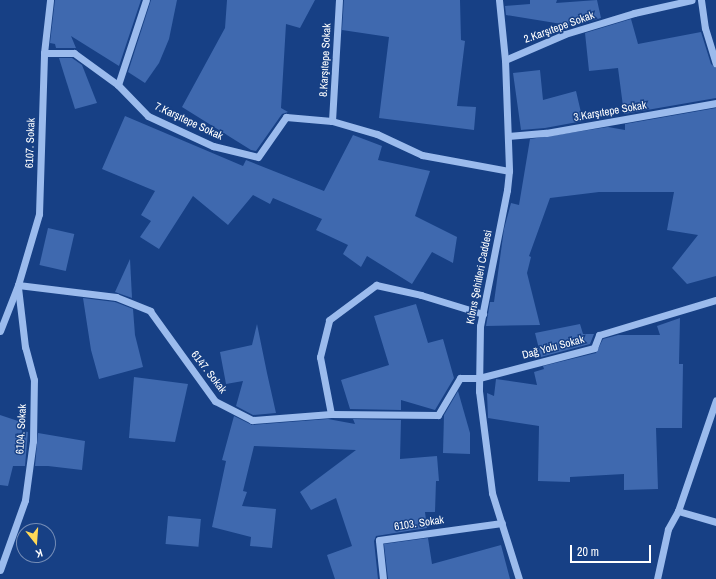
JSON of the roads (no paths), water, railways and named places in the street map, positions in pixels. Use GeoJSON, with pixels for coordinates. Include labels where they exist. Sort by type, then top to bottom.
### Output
{"type":"FeatureCollection","features":[{"type":"Feature","properties":{"kind":"street","name":"6107. Sokak"},"geometry":{"type":"LineString","coordinates":[[0,331],[18,285],[39,214],[44,53],[50,0]]}},
{"type":"Feature","properties":{"kind":"street"},"geometry":{"type":"LineString","coordinates":[[118,85],[146,0]]}},
{"type":"Feature","properties":{"kind":"street","name":"8.Karşıtepe Sokak"},"geometry":{"type":"LineString","coordinates":[[332,121],[339,0]]}},
{"type":"Feature","properties":{"kind":"street","name":"Kıbrıs Şehitleri Caddesi"},"geometry":{"type":"LineString","coordinates":[[499,0],[505,60],[509,171],[507,190],[480,326],[479,391],[492,493],[519,579]]}},
{"type":"Feature","properties":{"kind":"street","name":"2.Karşıtepe Sokak"},"geometry":{"type":"LineString","coordinates":[[505,60],[566,34],[634,13],[692,0]]}},
{"type":"Feature","properties":{"kind":"street"},"geometry":{"type":"LineString","coordinates":[[701,0],[705,28],[716,63]]}},
{"type":"Feature","properties":{"kind":"street","name":"7.Karşıtepe Sokak"},"geometry":{"type":"LineString","coordinates":[[44,53],[74,53],[118,85],[148,116],[213,146],[258,157],[286,117],[332,121],[377,134],[422,155],[509,171]]}},
{"type":"Feature","properties":{"kind":"street","name":"3.Karşıtepe Sokak"},"geometry":{"type":"LineString","coordinates":[[508,136],[546,133],[716,103]]}},
{"type":"Feature","properties":{"kind":"street","name":"6147. Sokak"},"geometry":{"type":"LineString","coordinates":[[18,285],[116,297],[150,312],[214,400],[252,420],[331,414],[438,416],[460,378],[479,378]]}},
{"type":"Feature","properties":{"kind":"street","name":"6104. Sokak"},"geometry":{"type":"LineString","coordinates":[[0,570],[25,500],[33,441],[34,380],[25,347],[18,285]]}},
{"type":"Feature","properties":{"kind":"street"},"geometry":{"type":"LineString","coordinates":[[331,414],[320,357],[329,320],[376,285],[421,295],[483,314]]}},
{"type":"Feature","properties":{"kind":"street","name":"Dağ Yolu Sokak"},"geometry":{"type":"LineString","coordinates":[[479,378],[594,348],[599,335],[716,300]]}},
{"type":"Feature","properties":{"kind":"street"},"geometry":{"type":"LineString","coordinates":[[657,579],[668,529],[678,511],[716,400]]}},
{"type":"Feature","properties":{"kind":"street"},"geometry":{"type":"LineString","coordinates":[[678,511],[716,522]]}},
{"type":"Feature","properties":{"kind":"street","name":"6103. Sokak"},"geometry":{"type":"LineString","coordinates":[[383,579],[379,540],[502,523]]}}]}
